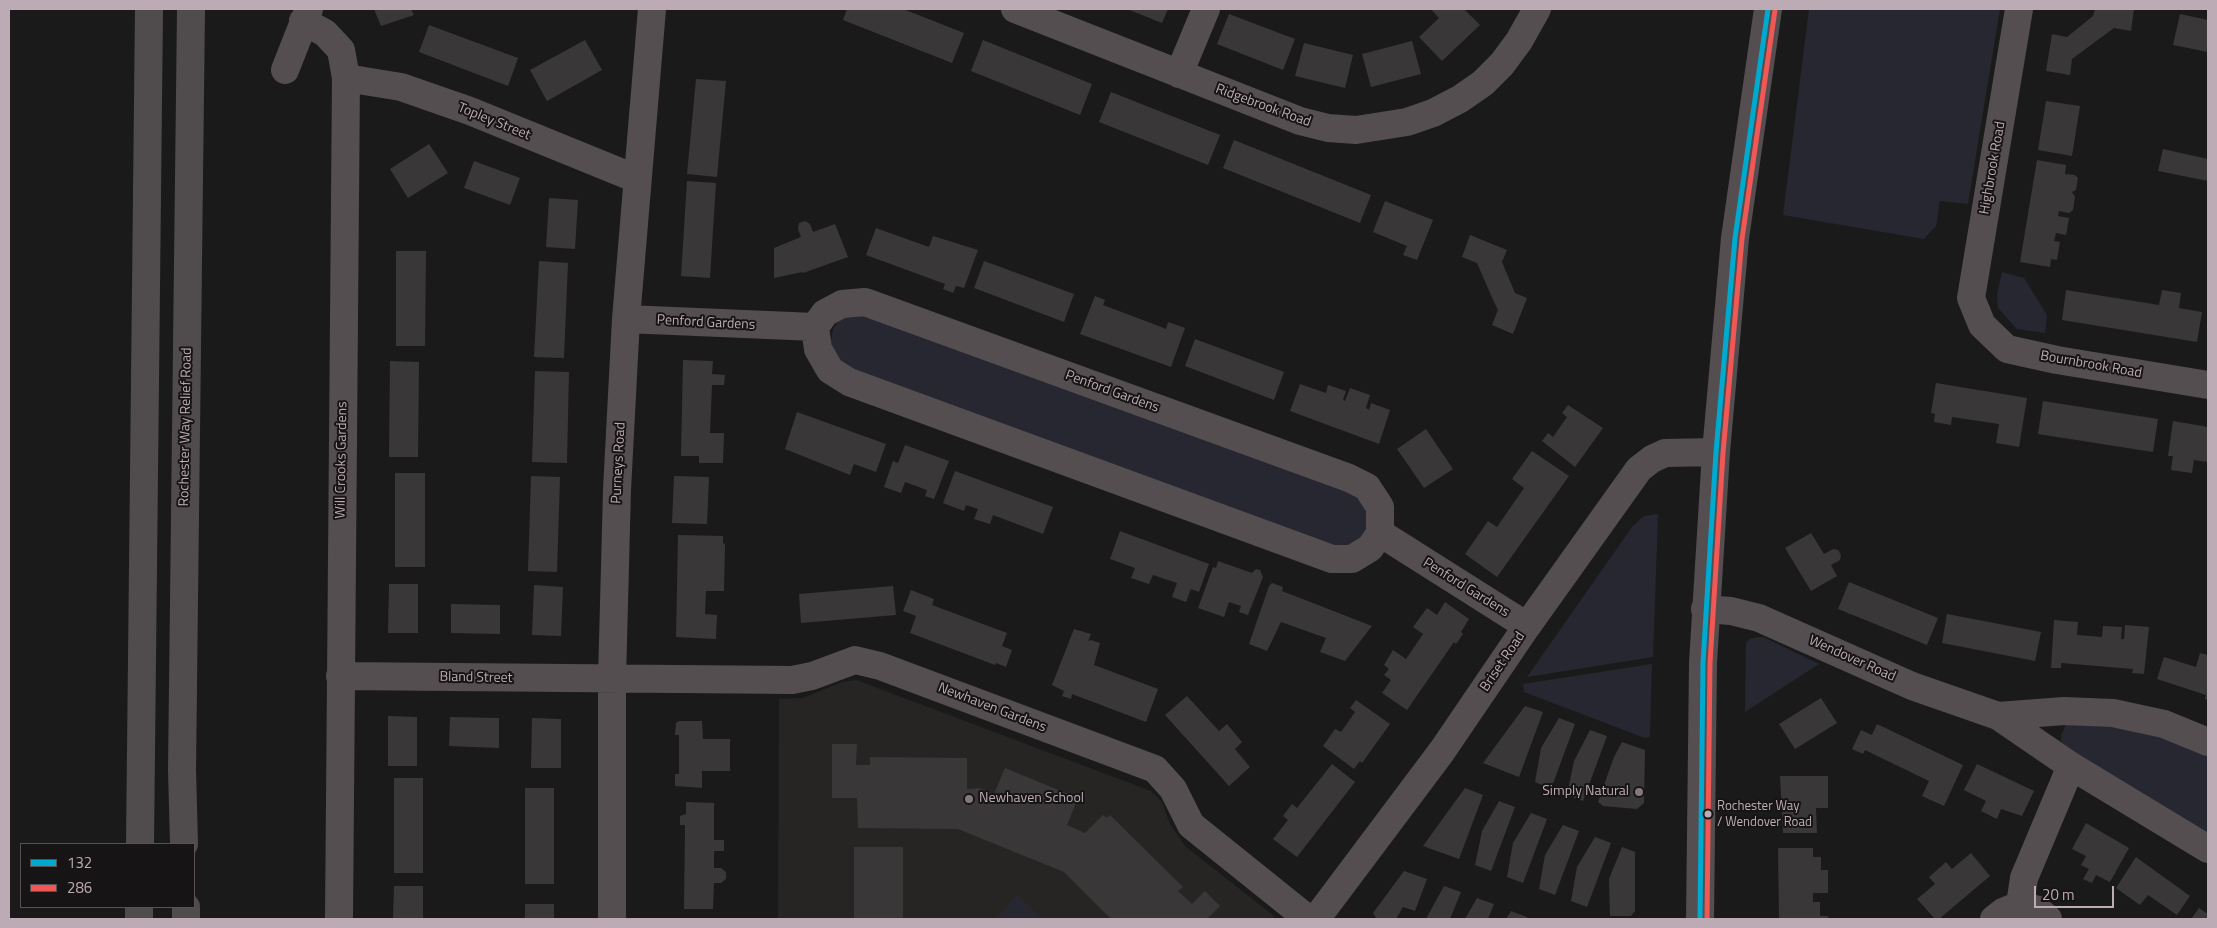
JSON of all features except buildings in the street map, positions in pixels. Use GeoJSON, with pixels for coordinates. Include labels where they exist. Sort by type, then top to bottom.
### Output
{"type":"FeatureCollection","features":[{"type":"Feature","properties":{"kind":"highway"},"geometry":{"type":"LineString","coordinates":[[140,843],[149,9]]}},
{"type":"Feature","properties":{"kind":"highway","name":"Rochester Way Relief Road"},"geometry":{"type":"LineString","coordinates":[[184,843],[182,770],[191,9]]}},
{"type":"Feature","properties":{"kind":"street","name":"Purneys Road"},"geometry":{"type":"LineString","coordinates":[[612,919],[612,679],[617,490],[626,319],[652,9]]}},
{"type":"Feature","properties":{"kind":"street","name":"Ridgebrook Road"},"geometry":{"type":"LineString","coordinates":[[1015,9],[1300,121],[1328,128],[1356,130],[1380,128],[1407,122],[1433,113],[1460,99],[1483,83],[1502,64],[1519,41],[1537,9]]}},
{"type":"Feature","properties":{"kind":"street"},"geometry":{"type":"LineString","coordinates":[[1179,74],[1206,9]]}},
{"type":"Feature","properties":{"kind":"street"},"geometry":{"type":"LineString","coordinates":[[1700,919],[1705,609],[1716,452],[1735,238],[1768,9]]}},
{"type":"Feature","properties":{"kind":"street","name":"Highbrook Road"},"geometry":{"type":"LineString","coordinates":[[1982,325],[1971,298],[2019,9]]}},
{"type":"Feature","properties":{"kind":"street","name":"Will Crooks Gardens"},"geometry":{"type":"LineString","coordinates":[[285,70],[306,15],[341,50],[346,78],[339,919]]}},
{"type":"Feature","properties":{"kind":"street","name":"Topley Street"},"geometry":{"type":"LineString","coordinates":[[346,78],[401,87],[470,111],[637,179]]}},
{"type":"Feature","properties":{"kind":"street","name":"Penford Gardens"},"geometry":{"type":"LineString","coordinates":[[626,319],[815,327],[826,313],[842,304],[865,302],[1349,478],[1367,487],[1380,507],[1380,533],[1527,626]]}},
{"type":"Feature","properties":{"kind":"street","name":"Bournbrook Road"},"geometry":{"type":"LineString","coordinates":[[1982,325],[2007,349],[2057,360],[2208,385]]}},
{"type":"Feature","properties":{"kind":"street"},"geometry":{"type":"LineString","coordinates":[[815,327],[818,349],[830,370],[849,382],[1103,477],[1332,559],[1352,559],[1370,548],[1380,533]]}},
{"type":"Feature","properties":{"kind":"street","name":"Briset Road"},"geometry":{"type":"LineString","coordinates":[[1316,919],[1442,751],[1527,626],[1639,469],[1652,459],[1665,454],[1716,452]]}},
{"type":"Feature","properties":{"kind":"street","name":"Wendover Road"},"geometry":{"type":"LineString","coordinates":[[1705,609],[1759,618],[1912,686],[1998,716],[2071,766],[2208,849]]}},
{"type":"Feature","properties":{"kind":"street","name":"Newhaven Gardens"},"geometry":{"type":"LineString","coordinates":[[612,679],[792,680],[812,676],[855,660],[880,666],[1155,769],[1173,789],[1192,826],[1308,919]]}},
{"type":"Feature","properties":{"kind":"street","name":"Bland Street"},"geometry":{"type":"LineString","coordinates":[[340,676],[612,679]]}},
{"type":"Feature","properties":{"kind":"street","name":"Wendover Road"},"geometry":{"type":"LineString","coordinates":[[1998,716],[2064,711],[2113,713],[2164,724],[2208,742]]}},
{"type":"Feature","properties":{"kind":"street"},"geometry":{"type":"LineString","coordinates":[[2020,905],[2024,878],[2071,766]]}},
{"type":"Feature","properties":{"kind":"street"},"geometry":{"type":"LineString","coordinates":[[1994,919],[2003,912],[2020,905],[2038,910],[2048,919]]}},
{"type":"Feature","properties":{"kind":"shaded area"},"geometry":{"type":"Polygon","coordinates":[[[1809,9],[2000,9],[1968,204],[1940,201],[1936,226],[1924,239],[1783,215],[1809,9]]]}},
{"type":"Feature","properties":{"kind":"shaded area"},"geometry":{"type":"Polygon","coordinates":[[[2002,272],[2024,278],[2047,315],[2045,333],[2017,329],[1998,308],[1997,294],[2002,272]]]}},
{"type":"Feature","properties":{"kind":"shaded area"},"geometry":{"type":"Polygon","coordinates":[[[860,310],[1359,495],[1368,514],[1367,526],[1361,537],[1352,545],[1342,548],[849,371],[834,354],[831,342],[833,329],[839,320],[860,310]]]}},
{"type":"Feature","properties":{"kind":"shaded area"},"geometry":{"type":"Polygon","coordinates":[[[1658,514],[1653,657],[1527,677],[1632,527],[1644,516],[1658,514]]]}},
{"type":"Feature","properties":{"kind":"shaded area"},"geometry":{"type":"Polygon","coordinates":[[[1763,637],[1819,664],[1745,712],[1746,643],[1751,638],[1763,637]]]}},
{"type":"Feature","properties":{"kind":"shaded area"},"geometry":{"type":"Polygon","coordinates":[[[1652,664],[1650,737],[1645,738],[1524,692],[1523,684],[1652,664]]]}},
{"type":"Feature","properties":{"kind":"shaded area","name":"Newhaven School"},"geometry":{"type":"Polygon","coordinates":[[[856,680],[1151,791],[1162,802],[1170,824],[1185,846],[1274,916],[1273,919],[778,919],[779,699],[803,698],[842,682],[856,680]]]}},
{"type":"Feature","properties":{"kind":"shaded area"},"geometry":{"type":"Polygon","coordinates":[[[2080,723],[2145,729],[2208,753],[2208,838],[2062,748],[2061,735],[2066,725],[2080,723]]]}},
{"type":"Feature","properties":{"kind":"shaded area"},"geometry":{"type":"Polygon","coordinates":[[[1017,895],[1043,919],[995,919],[1017,895]]]}},
{"type":"Feature","properties":{"kind":"transit line","name":"132"},"geometry":{"type":"LineString","coordinates":[[1700,919],[1703,663],[1716,452],[1735,238],[1768,9]]}},
{"type":"Feature","properties":{"kind":"transit line","name":"286"},"geometry":{"type":"LineString","coordinates":[[1707,919],[1710,663],[1723,453],[1742,239],[1775,10]]}},
{"type":"Feature","properties":{"kind":"place","name":"Simply Natural"},"geometry":{"type":"Point","coordinates":[1639,792]}},
{"type":"Feature","properties":{"kind":"place","name":"Newhaven School"},"geometry":{"type":"Point","coordinates":[969,799]}},
{"type":"Feature","properties":{"kind":"place","name":"Rochester Way / Wendover Road"},"geometry":{"type":"Point","coordinates":[1708,814]}}]}
